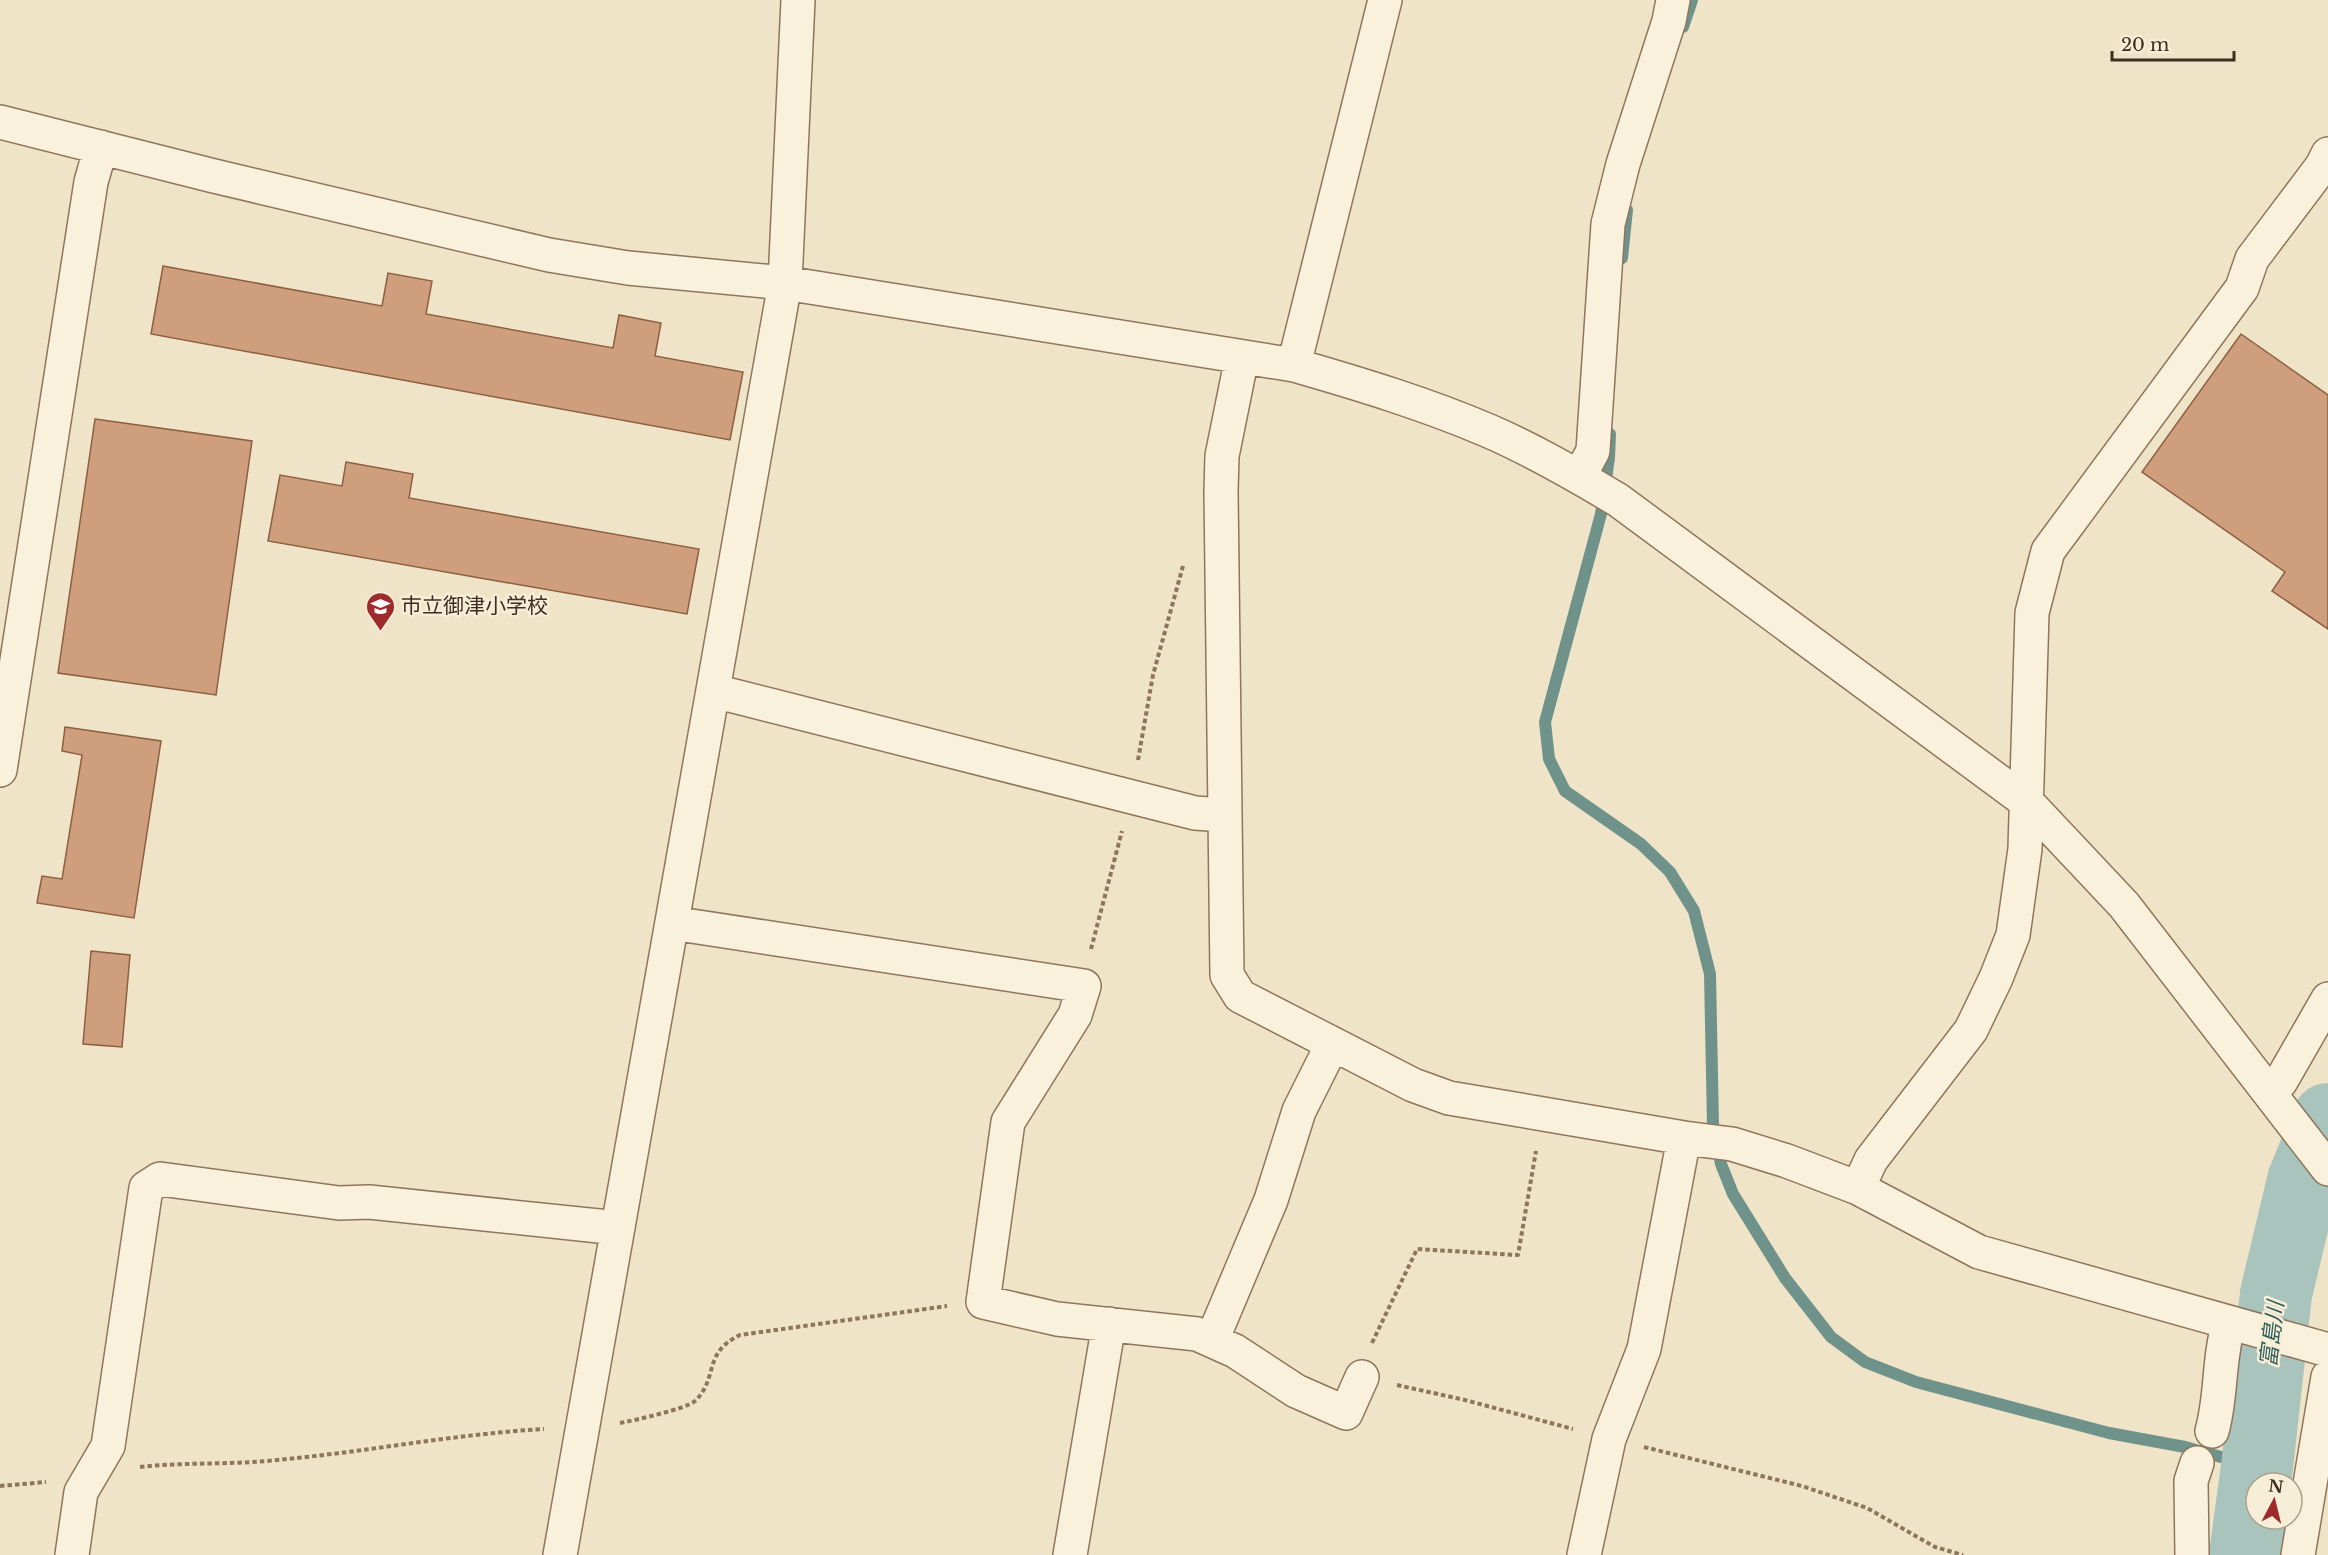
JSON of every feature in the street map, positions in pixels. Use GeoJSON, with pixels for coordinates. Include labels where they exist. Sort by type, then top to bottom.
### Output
{"type":"FeatureCollection","features":[{"type":"Feature","properties":{"kind":"street"},"geometry":{"type":"LineString","coordinates":[[560,1555],[785,283],[798,0]]}},
{"type":"Feature","properties":{"kind":"street"},"geometry":{"type":"LineString","coordinates":[[1294,365],[1385,0]]}},
{"type":"Feature","properties":{"kind":"street"},"geometry":{"type":"LineString","coordinates":[[1579,477],[1593,451],[1608,224],[1623,164],[1669,21],[1673,0]]}},
{"type":"Feature","properties":{"kind":"street"},"geometry":{"type":"LineString","coordinates":[[0,122],[549,255],[628,268],[785,283],[1294,365],[1371,387],[1490,431],[1579,477],[1617,500],[2028,803],[2124,905],[2328,1169]]}},
{"type":"Feature","properties":{"kind":"street"},"geometry":{"type":"LineString","coordinates":[[0,770],[92,182],[101,147]]}},
{"type":"Feature","properties":{"kind":"street"},"geometry":{"type":"LineString","coordinates":[[1858,1188],[1871,1160],[1971,1030],[1996,978],[2013,935],[2025,849],[2028,803],[2032,613],[2048,551],[2242,288],[2252,259],[2322,166],[2328,154]]}},
{"type":"Feature","properties":{"kind":"street"},"geometry":{"type":"LineString","coordinates":[[1242,357],[1222,456],[1227,975],[1240,996],[1413,1085],[1449,1098],[1732,1144],[1787,1161],[1858,1188],[1979,1251],[2321,1348]]}},
{"type":"Feature","properties":{"kind":"street"},"geometry":{"type":"LineString","coordinates":[[713,693],[753,701],[1195,813],[1224,814]]}},
{"type":"Feature","properties":{"kind":"street"},"geometry":{"type":"LineString","coordinates":[[672,923],[1084,986],[1075,1015],[1008,1122],[983,1302],[1057,1319],[1131,1325],[1197,1334],[1234,1351],[1296,1391],[1346,1413],[1362,1377]]}},
{"type":"Feature","properties":{"kind":"street"},"geometry":{"type":"LineString","coordinates":[[2278,1105],[2281,1081],[2328,999]]}},
{"type":"Feature","properties":{"kind":"street"},"geometry":{"type":"LineString","coordinates":[[1212,1340],[1271,1200],[1299,1111],[1332,1045]]}},
{"type":"Feature","properties":{"kind":"street"},"geometry":{"type":"LineString","coordinates":[[1584,1555],[1609,1439],[1644,1350],[1684,1138]]}},
{"type":"Feature","properties":{"kind":"street"},"geometry":{"type":"LineString","coordinates":[[72,1555],[81,1492],[108,1446],[146,1188],[160,1179],[339,1203],[369,1202],[618,1228]]}},
{"type":"Feature","properties":{"kind":"street"},"geometry":{"type":"LineString","coordinates":[[1070,1555],[1109,1324]]}},
{"type":"Feature","properties":{"kind":"street"},"geometry":{"type":"LineString","coordinates":[[2212,1431],[2218,1411],[2223,1342],[2234,1325]]}},
{"type":"Feature","properties":{"kind":"street"},"geometry":{"type":"LineString","coordinates":[[2298,1555],[2328,1377]]}},
{"type":"Feature","properties":{"kind":"street"},"geometry":{"type":"LineString","coordinates":[[2192,1555],[2191,1481],[2197,1463]]}},
{"type":"Feature","properties":{"kind":"path"},"geometry":{"type":"LineString","coordinates":[[1084,986],[1092,942],[1131,797],[1153,675],[1185,555]]}},
{"type":"Feature","properties":{"kind":"path"},"geometry":{"type":"LineString","coordinates":[[1543,1114],[1518,1255],[1417,1249],[1370,1348],[1362,1377],[1465,1400],[1609,1439],[1802,1486],[1867,1509],[1935,1546],[1963,1555]]}},
{"type":"Feature","properties":{"kind":"building"},"geometry":{"type":"Polygon","coordinates":[[[163,266],[382,306],[388,273],[432,281],[426,314],[613,348],[619,315],[661,323],[655,356],[743,372],[730,440],[151,334],[163,266]]]}},
{"type":"Feature","properties":{"kind":"building"},"geometry":{"type":"Polygon","coordinates":[[[2241,334],[2328,395],[2328,629],[2272,591],[2285,572],[2142,472],[2241,334]]]}},
{"type":"Feature","properties":{"kind":"building"},"geometry":{"type":"Polygon","coordinates":[[[95,419],[252,441],[216,695],[58,673],[95,419]]]}},
{"type":"Feature","properties":{"kind":"building"},"geometry":{"type":"Polygon","coordinates":[[[346,462],[413,474],[409,498],[699,549],[687,614],[268,541],[280,475],[342,486],[346,462]]]}},
{"type":"Feature","properties":{"kind":"building"},"geometry":{"type":"Polygon","coordinates":[[[65,727],[161,741],[134,918],[37,903],[42,876],[62,879],[82,755],[62,751],[65,727]]]}},
{"type":"Feature","properties":{"kind":"building"},"geometry":{"type":"Polygon","coordinates":[[[91,951],[130,955],[122,1047],[83,1044],[91,951]]]}},
{"type":"Feature","properties":{"kind":"waterway"},"geometry":{"type":"LineString","coordinates":[[1683,27],[1692,0]]}},
{"type":"Feature","properties":{"kind":"waterway"},"geometry":{"type":"LineString","coordinates":[[1622,258],[1627,210]]}},
{"type":"Feature","properties":{"kind":"waterway"},"geometry":{"type":"LineString","coordinates":[[1610,434],[1601,514],[1545,722],[1549,759],[1565,791],[1641,844],[1670,872],[1694,911],[1710,974],[1713,1125],[1721,1164],[1733,1194],[1785,1278],[1831,1337],[1865,1362],[1916,1382],[2109,1433],[2185,1447],[2257,1467]]}},
{"type":"Feature","properties":{"kind":"waterway","name":"富島川"},"geometry":{"type":"LineString","coordinates":[[2245,1555],[2276,1294],[2303,1181],[2328,1119]]}},
{"type":"Feature","properties":{"kind":"place","name":"市立御津小学校"},"geometry":{"type":"Point","coordinates":[380,632]}}]}
